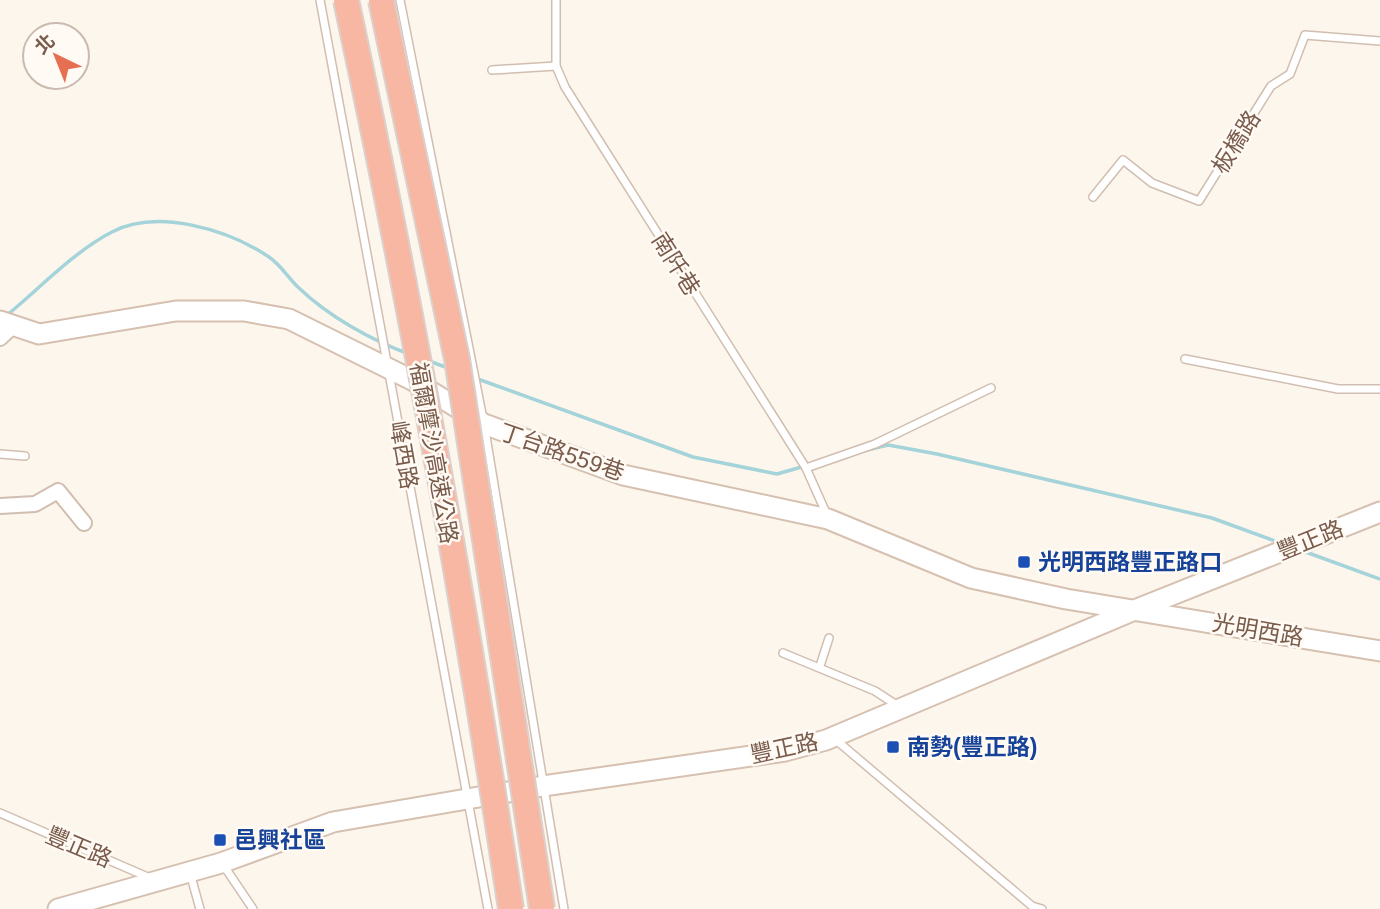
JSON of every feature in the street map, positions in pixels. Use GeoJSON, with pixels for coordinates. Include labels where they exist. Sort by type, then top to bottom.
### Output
{"type":"FeatureCollection","features":[{"type":"Feature","properties":{"kind":"highway","name":"福爾摩沙高速公路"},"geometry":{"type":"LineString","coordinates":[[346,0],[386,188],[461,600],[512,909]]}},
{"type":"Feature","properties":{"kind":"highway","name":"福爾摩沙高速公路"},"geometry":{"type":"LineString","coordinates":[[381,0],[457,359],[542,909]]}},
{"type":"Feature","properties":{"kind":"street","name":"丁台路559巷"},"geometry":{"type":"LineString","coordinates":[[5,327],[39,334],[176,311],[244,311],[289,319],[387,362],[484,424],[623,475],[828,519],[971,578],[1066,599],[1136,610]]}},
{"type":"Feature","properties":{"kind":"street"},"geometry":{"type":"LineString","coordinates":[[0,506],[35,504],[58,491],[84,523]]}},
{"type":"Feature","properties":{"kind":"street","name":"豐正路"},"geometry":{"type":"LineString","coordinates":[[58,909],[190,873],[333,822],[543,786],[785,751],[832,737],[1380,512]]}},
{"type":"Feature","properties":{"kind":"street","name":"光明西路"},"geometry":{"type":"LineString","coordinates":[[1136,610],[1380,651]]}},
{"type":"Feature","properties":{"kind":"lane","name":"峰西路"},"geometry":{"type":"LineString","coordinates":[[320,0],[488,909]]}},
{"type":"Feature","properties":{"kind":"lane"},"geometry":{"type":"LineString","coordinates":[[400,0],[484,424],[564,909]]}},
{"type":"Feature","properties":{"kind":"lane","name":"南阡巷"},"geometry":{"type":"LineString","coordinates":[[556,0],[556,66],[565,87],[806,468],[828,519]]}},
{"type":"Feature","properties":{"kind":"lane","name":"板橋路"},"geometry":{"type":"LineString","coordinates":[[1093,197],[1123,160],[1152,183],[1199,201],[1271,86],[1290,74],[1305,35],[1380,41]]}},
{"type":"Feature","properties":{"kind":"lane"},"geometry":{"type":"LineString","coordinates":[[492,70],[556,66]]}},
{"type":"Feature","properties":{"kind":"lane"},"geometry":{"type":"LineString","coordinates":[[1185,359],[1338,389],[1380,389]]}},
{"type":"Feature","properties":{"kind":"lane"},"geometry":{"type":"LineString","coordinates":[[806,468],[875,444],[991,388]]}},
{"type":"Feature","properties":{"kind":"lane"},"geometry":{"type":"LineString","coordinates":[[0,454],[25,456]]}},
{"type":"Feature","properties":{"kind":"lane"},"geometry":{"type":"LineString","coordinates":[[820,666],[829,638]]}},
{"type":"Feature","properties":{"kind":"lane"},"geometry":{"type":"LineString","coordinates":[[783,653],[820,666],[875,691],[901,708]]}},
{"type":"Feature","properties":{"kind":"lane"},"geometry":{"type":"LineString","coordinates":[[832,737],[1032,906],[1040,909]]}},
{"type":"Feature","properties":{"kind":"lane","name":"豐正路"},"geometry":{"type":"LineString","coordinates":[[0,813],[157,881]]}},
{"type":"Feature","properties":{"kind":"lane"},"geometry":{"type":"LineString","coordinates":[[221,863],[253,909]]}},
{"type":"Feature","properties":{"kind":"lane"},"geometry":{"type":"LineString","coordinates":[[190,873],[200,909]]}},
{"type":"Feature","properties":{"kind":"waterway"},"geometry":{"type":"LineString","coordinates":[[7,315],[71,259],[112,232],[130,225],[171,222],[214,231],[253,247],[273,260],[310,298],[337,317],[380,342],[409,354]]}},
{"type":"Feature","properties":{"kind":"waterway"},"geometry":{"type":"LineString","coordinates":[[429,361],[448,368]]}},
{"type":"Feature","properties":{"kind":"waterway"},"geometry":{"type":"LineString","coordinates":[[475,378],[693,457],[777,474],[805,466]]}},
{"type":"Feature","properties":{"kind":"waterway"},"geometry":{"type":"LineString","coordinates":[[863,451],[888,445],[937,454],[1212,518],[1283,544]]}},
{"type":"Feature","properties":{"kind":"waterway"},"geometry":{"type":"LineString","coordinates":[[1303,551],[1380,579]]}},
{"type":"Feature","properties":{"kind":"place","name":"光明西路豐正路口"},"geometry":{"type":"Point","coordinates":[1024,562]}},
{"type":"Feature","properties":{"kind":"place","name":"南勢(豐正路)"},"geometry":{"type":"Point","coordinates":[893,747]}},
{"type":"Feature","properties":{"kind":"place","name":"邑興社區"},"geometry":{"type":"Point","coordinates":[220,840]}}]}
